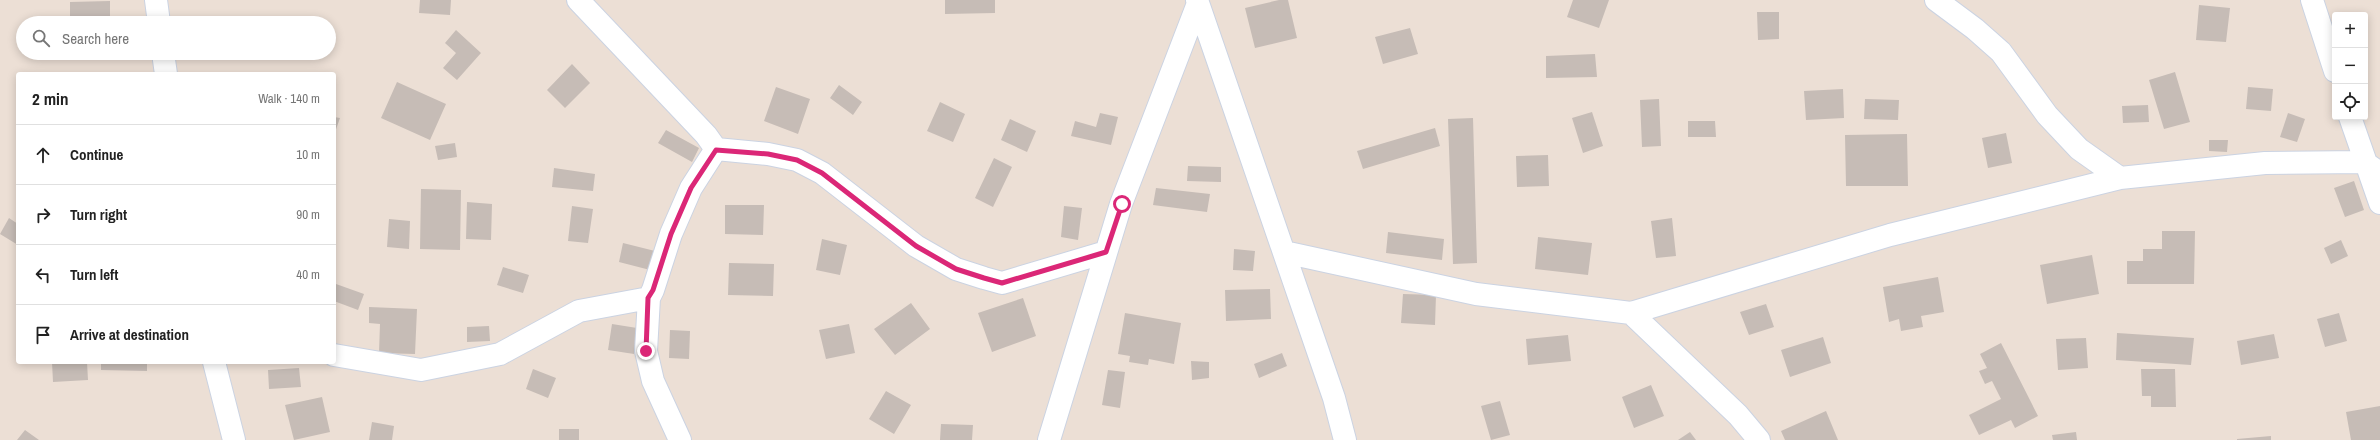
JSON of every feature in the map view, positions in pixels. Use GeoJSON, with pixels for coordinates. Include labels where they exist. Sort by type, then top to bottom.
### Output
{"type":"FeatureCollection","features":[{"type":"Feature","properties":{"kind":"street"},"geometry":{"type":"LineString","coordinates":[[156,0],[158,16]]}},
{"type":"Feature","properties":{"kind":"street"},"geometry":{"type":"LineString","coordinates":[[578,0],[706,135],[716,150]]}},
{"type":"Feature","properties":{"kind":"street"},"geometry":{"type":"LineString","coordinates":[[1936,0],[1975,29],[2001,52],[2047,114],[2079,150],[2120,178]]}},
{"type":"Feature","properties":{"kind":"street"},"geometry":{"type":"LineString","coordinates":[[2312,0],[2332,62]]}},
{"type":"Feature","properties":{"kind":"street"},"geometry":{"type":"LineString","coordinates":[[1197,3],[1334,398],[1345,440]]}},
{"type":"Feature","properties":{"kind":"street"},"geometry":{"type":"LineString","coordinates":[[1049,440],[1122,204],[1197,3]]}},
{"type":"Feature","properties":{"kind":"street"},"geometry":{"type":"LineString","coordinates":[[164,60],[166,72]]}},
{"type":"Feature","properties":{"kind":"street"},"geometry":{"type":"LineString","coordinates":[[2351,120],[2372,167],[2380,203]]}},
{"type":"Feature","properties":{"kind":"street"},"geometry":{"type":"LineString","coordinates":[[716,150],[768,154],[797,160],[822,173],[916,246],[956,269],[1002,283],[1106,252]]}},
{"type":"Feature","properties":{"kind":"street"},"geometry":{"type":"LineString","coordinates":[[680,440],[653,381],[646,351],[648,298],[653,290],[671,234],[691,188],[716,150]]}},
{"type":"Feature","properties":{"kind":"street"},"geometry":{"type":"LineString","coordinates":[[1284,252],[1476,294],[1631,313],[1890,235],[2120,178],[2265,163],[2372,167]]}},
{"type":"Feature","properties":{"kind":"street"},"geometry":{"type":"LineString","coordinates":[[336,354],[421,370],[500,354],[579,311],[648,298]]}},
{"type":"Feature","properties":{"kind":"street"},"geometry":{"type":"LineString","coordinates":[[1631,313],[1738,415],[1759,440]]}},
{"type":"Feature","properties":{"kind":"street"},"geometry":{"type":"LineString","coordinates":[[217,364],[234,440]]}},
{"type":"Feature","properties":{"kind":"building"},"geometry":{"type":"Polygon","coordinates":[[[420,0],[451,0],[450,15],[419,13],[420,0]]]}},
{"type":"Feature","properties":{"kind":"building"},"geometry":{"type":"Polygon","coordinates":[[[945,0],[995,0],[995,13],[945,14],[945,0]]]}},
{"type":"Feature","properties":{"kind":"building"},"geometry":{"type":"Polygon","coordinates":[[[1279,0],[1288,0],[1297,38],[1255,48],[1245,8],[1279,0]]]}},
{"type":"Feature","properties":{"kind":"building"},"geometry":{"type":"Polygon","coordinates":[[[1573,0],[1609,0],[1599,28],[1567,17],[1573,0]]]}},
{"type":"Feature","properties":{"kind":"building"},"geometry":{"type":"Polygon","coordinates":[[[110,1],[110,16],[70,16],[70,2],[110,1]]]}},
{"type":"Feature","properties":{"kind":"building"},"geometry":{"type":"Polygon","coordinates":[[[2199,5],[2230,8],[2226,42],[2196,40],[2199,5]]]}},
{"type":"Feature","properties":{"kind":"building"},"geometry":{"type":"Polygon","coordinates":[[[1757,12],[1779,12],[1779,39],[1758,40],[1757,12]]]}},
{"type":"Feature","properties":{"kind":"building"},"geometry":{"type":"Polygon","coordinates":[[[1410,28],[1418,54],[1383,64],[1375,37],[1410,28]]]}},
{"type":"Feature","properties":{"kind":"building"},"geometry":{"type":"Polygon","coordinates":[[[456,30],[481,53],[457,80],[443,68],[456,53],[445,43],[456,30]]]}},
{"type":"Feature","properties":{"kind":"building"},"geometry":{"type":"Polygon","coordinates":[[[1595,54],[1597,77],[1546,78],[1546,56],[1595,54]]]}},
{"type":"Feature","properties":{"kind":"building"},"geometry":{"type":"Polygon","coordinates":[[[572,64],[590,83],[565,108],[547,90],[572,64]]]}},
{"type":"Feature","properties":{"kind":"building"},"geometry":{"type":"Polygon","coordinates":[[[2175,72],[2190,122],[2164,129],[2149,80],[2175,72]]]}},
{"type":"Feature","properties":{"kind":"building"},"geometry":{"type":"Polygon","coordinates":[[[397,82],[446,104],[430,140],[381,118],[397,82]]]}},
{"type":"Feature","properties":{"kind":"building"},"geometry":{"type":"Polygon","coordinates":[[[839,85],[862,102],[853,115],[830,98],[839,85]]]}},
{"type":"Feature","properties":{"kind":"building"},"geometry":{"type":"Polygon","coordinates":[[[776,87],[810,99],[798,134],[764,121],[776,87]]]}},
{"type":"Feature","properties":{"kind":"building"},"geometry":{"type":"Polygon","coordinates":[[[2248,87],[2273,89],[2271,111],[2246,109],[2248,87]]]}},
{"type":"Feature","properties":{"kind":"building"},"geometry":{"type":"Polygon","coordinates":[[[1843,89],[1844,118],[1806,120],[1804,91],[1843,89]]]}},
{"type":"Feature","properties":{"kind":"building"},"geometry":{"type":"Polygon","coordinates":[[[1659,99],[1661,146],[1642,147],[1640,100],[1659,99]]]}},
{"type":"Feature","properties":{"kind":"building"},"geometry":{"type":"Polygon","coordinates":[[[1865,99],[1899,100],[1898,120],[1864,119],[1865,99]]]}},
{"type":"Feature","properties":{"kind":"building"},"geometry":{"type":"Polygon","coordinates":[[[940,102],[965,114],[953,142],[927,131],[940,102]]]}},
{"type":"Feature","properties":{"kind":"building"},"geometry":{"type":"Polygon","coordinates":[[[2148,105],[2149,122],[2123,123],[2122,106],[2148,105]]]}},
{"type":"Feature","properties":{"kind":"building"},"geometry":{"type":"Polygon","coordinates":[[[1592,112],[1603,146],[1583,153],[1572,118],[1592,112]]]}},
{"type":"Feature","properties":{"kind":"building"},"geometry":{"type":"Polygon","coordinates":[[[1100,113],[1118,117],[1111,145],[1071,136],[1075,121],[1096,127],[1100,113]]]}},
{"type":"Feature","properties":{"kind":"building"},"geometry":{"type":"Polygon","coordinates":[[[2288,113],[2305,119],[2297,142],[2280,137],[2288,113]]]}},
{"type":"Feature","properties":{"kind":"building"},"geometry":{"type":"Polygon","coordinates":[[[336,117],[340,118],[336,129],[336,117]]]}},
{"type":"Feature","properties":{"kind":"building"},"geometry":{"type":"Polygon","coordinates":[[[1473,118],[1477,263],[1453,264],[1448,119],[1473,118]]]}},
{"type":"Feature","properties":{"kind":"building"},"geometry":{"type":"Polygon","coordinates":[[[1010,119],[1036,131],[1027,152],[1001,140],[1010,119]]]}},
{"type":"Feature","properties":{"kind":"building"},"geometry":{"type":"Polygon","coordinates":[[[1688,121],[1715,121],[1716,137],[1688,137],[1688,121]]]}},
{"type":"Feature","properties":{"kind":"building"},"geometry":{"type":"Polygon","coordinates":[[[1435,128],[1440,146],[1363,169],[1357,151],[1435,128]]]}},
{"type":"Feature","properties":{"kind":"building"},"geometry":{"type":"Polygon","coordinates":[[[666,130],[699,148],[692,162],[658,143],[666,130]]]}},
{"type":"Feature","properties":{"kind":"building"},"geometry":{"type":"Polygon","coordinates":[[[2006,133],[2012,163],[1988,168],[1982,138],[2006,133]]]}},
{"type":"Feature","properties":{"kind":"building"},"geometry":{"type":"Polygon","coordinates":[[[1907,134],[1908,186],[1846,186],[1845,135],[1907,134]]]}},
{"type":"Feature","properties":{"kind":"building"},"geometry":{"type":"Polygon","coordinates":[[[2209,140],[2228,140],[2227,152],[2209,151],[2209,140]]]}},
{"type":"Feature","properties":{"kind":"building"},"geometry":{"type":"Polygon","coordinates":[[[455,143],[457,157],[438,160],[435,146],[455,143]]]}},
{"type":"Feature","properties":{"kind":"building"},"geometry":{"type":"Polygon","coordinates":[[[1548,155],[1549,186],[1517,187],[1516,156],[1548,155]]]}},
{"type":"Feature","properties":{"kind":"building"},"geometry":{"type":"Polygon","coordinates":[[[994,158],[1012,167],[993,207],[975,198],[994,158]]]}},
{"type":"Feature","properties":{"kind":"building"},"geometry":{"type":"Polygon","coordinates":[[[1188,166],[1221,167],[1221,182],[1187,181],[1188,166]]]}},
{"type":"Feature","properties":{"kind":"building"},"geometry":{"type":"Polygon","coordinates":[[[554,168],[595,174],[593,191],[552,187],[554,168]]]}},
{"type":"Feature","properties":{"kind":"building"},"geometry":{"type":"Polygon","coordinates":[[[2354,181],[2364,210],[2345,217],[2334,188],[2354,181]]]}},
{"type":"Feature","properties":{"kind":"building"},"geometry":{"type":"Polygon","coordinates":[[[1156,188],[1210,194],[1207,212],[1153,205],[1156,188]]]}},
{"type":"Feature","properties":{"kind":"building"},"geometry":{"type":"Polygon","coordinates":[[[421,189],[461,190],[460,250],[420,249],[421,189]]]}},
{"type":"Feature","properties":{"kind":"building"},"geometry":{"type":"Polygon","coordinates":[[[467,202],[492,204],[491,240],[466,239],[467,202]]]}},
{"type":"Feature","properties":{"kind":"building"},"geometry":{"type":"Polygon","coordinates":[[[725,205],[764,205],[763,235],[725,234],[725,205]]]}},
{"type":"Feature","properties":{"kind":"building"},"geometry":{"type":"Polygon","coordinates":[[[572,206],[593,209],[588,243],[568,241],[572,206]]]}},
{"type":"Feature","properties":{"kind":"building"},"geometry":{"type":"Polygon","coordinates":[[[1064,206],[1082,208],[1078,240],[1061,237],[1064,206]]]}},
{"type":"Feature","properties":{"kind":"building"},"geometry":{"type":"Polygon","coordinates":[[[9,218],[16,223],[16,244],[0,234],[9,218]]]}},
{"type":"Feature","properties":{"kind":"building"},"geometry":{"type":"Polygon","coordinates":[[[1672,218],[1676,256],[1656,258],[1651,221],[1672,218]]]}},
{"type":"Feature","properties":{"kind":"building"},"geometry":{"type":"Polygon","coordinates":[[[389,219],[410,221],[409,249],[387,247],[389,219]]]}},
{"type":"Feature","properties":{"kind":"building"},"geometry":{"type":"Polygon","coordinates":[[[2162,231],[2195,231],[2194,284],[2127,284],[2127,261],[2143,261],[2143,249],[2162,249],[2162,231]]]}},
{"type":"Feature","properties":{"kind":"building"},"geometry":{"type":"Polygon","coordinates":[[[1388,232],[1444,239],[1442,260],[1386,253],[1388,232]]]}},
{"type":"Feature","properties":{"kind":"building"},"geometry":{"type":"Polygon","coordinates":[[[1538,237],[1592,243],[1588,275],[1535,269],[1538,237]]]}},
{"type":"Feature","properties":{"kind":"building"},"geometry":{"type":"Polygon","coordinates":[[[822,239],[847,245],[840,275],[816,270],[822,239]]]}},
{"type":"Feature","properties":{"kind":"building"},"geometry":{"type":"Polygon","coordinates":[[[2341,240],[2348,256],[2331,264],[2324,248],[2341,240]]]}},
{"type":"Feature","properties":{"kind":"building"},"geometry":{"type":"Polygon","coordinates":[[[623,243],[659,252],[654,271],[619,262],[623,243]]]}},
{"type":"Feature","properties":{"kind":"building"},"geometry":{"type":"Polygon","coordinates":[[[1234,249],[1255,251],[1253,271],[1233,270],[1234,249]]]}},
{"type":"Feature","properties":{"kind":"building"},"geometry":{"type":"Polygon","coordinates":[[[2092,255],[2099,294],[2047,304],[2040,265],[2092,255]]]}},
{"type":"Feature","properties":{"kind":"building"},"geometry":{"type":"Polygon","coordinates":[[[729,263],[774,264],[773,296],[728,295],[729,263]]]}},
{"type":"Feature","properties":{"kind":"building"},"geometry":{"type":"Polygon","coordinates":[[[503,267],[529,275],[523,293],[497,285],[503,267]]]}},
{"type":"Feature","properties":{"kind":"building"},"geometry":{"type":"Polygon","coordinates":[[[1938,277],[1944,312],[1921,316],[1923,327],[1901,331],[1899,319],[1889,322],[1883,287],[1938,277]]]}},
{"type":"Feature","properties":{"kind":"building"},"geometry":{"type":"Polygon","coordinates":[[[336,284],[364,294],[358,310],[336,302],[336,284]]]}},
{"type":"Feature","properties":{"kind":"building"},"geometry":{"type":"Polygon","coordinates":[[[1270,289],[1271,319],[1226,321],[1225,290],[1270,289]]]}},
{"type":"Feature","properties":{"kind":"building"},"geometry":{"type":"Polygon","coordinates":[[[1403,294],[1436,295],[1435,325],[1401,323],[1403,294]]]}},
{"type":"Feature","properties":{"kind":"building"},"geometry":{"type":"Polygon","coordinates":[[[1023,298],[1036,336],[992,352],[978,313],[1023,298]]]}},
{"type":"Feature","properties":{"kind":"building"},"geometry":{"type":"Polygon","coordinates":[[[911,303],[930,329],[895,355],[874,329],[911,303]]]}},
{"type":"Feature","properties":{"kind":"building"},"geometry":{"type":"Polygon","coordinates":[[[1766,304],[1774,327],[1749,335],[1740,312],[1766,304]]]}},
{"type":"Feature","properties":{"kind":"building"},"geometry":{"type":"Polygon","coordinates":[[[369,307],[417,309],[415,354],[379,353],[380,324],[369,323],[369,307]]]}},
{"type":"Feature","properties":{"kind":"building"},"geometry":{"type":"Polygon","coordinates":[[[1125,313],[1181,323],[1174,364],[1149,359],[1148,365],[1129,362],[1130,356],[1118,354],[1125,313]]]}},
{"type":"Feature","properties":{"kind":"building"},"geometry":{"type":"Polygon","coordinates":[[[2339,313],[2347,341],[2325,347],[2317,319],[2339,313]]]}},
{"type":"Feature","properties":{"kind":"building"},"geometry":{"type":"Polygon","coordinates":[[[612,324],[637,328],[634,354],[608,350],[612,324]]]}},
{"type":"Feature","properties":{"kind":"building"},"geometry":{"type":"Polygon","coordinates":[[[849,324],[855,353],[826,359],[819,330],[849,324]]]}},
{"type":"Feature","properties":{"kind":"building"},"geometry":{"type":"Polygon","coordinates":[[[489,326],[490,341],[467,342],[467,327],[489,326]]]}},
{"type":"Feature","properties":{"kind":"building"},"geometry":{"type":"Polygon","coordinates":[[[670,330],[690,331],[689,359],[669,358],[670,330]]]}},
{"type":"Feature","properties":{"kind":"building"},"geometry":{"type":"Polygon","coordinates":[[[2117,333],[2194,338],[2191,365],[2116,360],[2117,333]]]}},
{"type":"Feature","properties":{"kind":"building"},"geometry":{"type":"Polygon","coordinates":[[[2274,334],[2279,358],[2241,365],[2237,341],[2274,334]]]}},
{"type":"Feature","properties":{"kind":"building"},"geometry":{"type":"Polygon","coordinates":[[[1568,335],[1571,361],[1528,365],[1526,339],[1568,335]]]}},
{"type":"Feature","properties":{"kind":"building"},"geometry":{"type":"Polygon","coordinates":[[[1823,337],[1831,363],[1790,377],[1781,350],[1823,337]]]}},
{"type":"Feature","properties":{"kind":"building"},"geometry":{"type":"Polygon","coordinates":[[[2086,338],[2088,368],[2058,370],[2056,339],[2086,338]]]}},
{"type":"Feature","properties":{"kind":"building"},"geometry":{"type":"Polygon","coordinates":[[[2001,343],[2038,416],[2015,428],[2011,420],[1979,435],[1969,415],[2001,399],[1992,381],[1985,384],[1979,371],[1987,368],[1980,354],[2001,343]]]}},
{"type":"Feature","properties":{"kind":"building"},"geometry":{"type":"Polygon","coordinates":[[[1282,353],[1287,366],[1259,378],[1254,364],[1282,353]]]}},
{"type":"Feature","properties":{"kind":"building"},"geometry":{"type":"Polygon","coordinates":[[[1191,361],[1209,362],[1209,378],[1192,380],[1191,361]]]}},
{"type":"Feature","properties":{"kind":"building"},"geometry":{"type":"Polygon","coordinates":[[[52,364],[87,364],[88,380],[53,382],[52,364]]]}},
{"type":"Feature","properties":{"kind":"building"},"geometry":{"type":"Polygon","coordinates":[[[101,364],[147,364],[147,371],[101,370],[101,364]]]}},
{"type":"Feature","properties":{"kind":"building"},"geometry":{"type":"Polygon","coordinates":[[[299,368],[301,387],[269,389],[268,370],[299,368]]]}},
{"type":"Feature","properties":{"kind":"building"},"geometry":{"type":"Polygon","coordinates":[[[533,369],[556,378],[548,398],[526,389],[533,369]]]}},
{"type":"Feature","properties":{"kind":"building"},"geometry":{"type":"Polygon","coordinates":[[[2141,369],[2175,369],[2176,407],[2151,407],[2151,396],[2142,396],[2141,369]]]}},
{"type":"Feature","properties":{"kind":"building"},"geometry":{"type":"Polygon","coordinates":[[[1108,370],[1125,372],[1120,408],[1102,405],[1108,370]]]}},
{"type":"Feature","properties":{"kind":"building"},"geometry":{"type":"Polygon","coordinates":[[[1651,385],[1664,416],[1634,428],[1622,397],[1651,385]]]}},
{"type":"Feature","properties":{"kind":"building"},"geometry":{"type":"Polygon","coordinates":[[[886,391],[911,405],[894,434],[869,419],[886,391]]]}},
{"type":"Feature","properties":{"kind":"building"},"geometry":{"type":"Polygon","coordinates":[[[322,397],[330,432],[294,440],[285,405],[322,397]]]}},
{"type":"Feature","properties":{"kind":"building"},"geometry":{"type":"Polygon","coordinates":[[[1500,401],[1510,435],[1491,440],[1481,406],[1500,401]]]}},
{"type":"Feature","properties":{"kind":"building"},"geometry":{"type":"Polygon","coordinates":[[[2380,406],[2380,440],[2351,440],[2346,412],[2380,406]]]}},
{"type":"Feature","properties":{"kind":"building"},"geometry":{"type":"Polygon","coordinates":[[[1826,411],[1838,440],[1785,440],[1781,431],[1826,411]]]}},
{"type":"Feature","properties":{"kind":"building"},"geometry":{"type":"Polygon","coordinates":[[[372,422],[394,426],[392,440],[369,440],[372,422]]]}},
{"type":"Feature","properties":{"kind":"building"},"geometry":{"type":"Polygon","coordinates":[[[941,424],[973,425],[972,440],[940,440],[941,424]]]}},
{"type":"Feature","properties":{"kind":"building"},"geometry":{"type":"Polygon","coordinates":[[[559,429],[579,429],[579,440],[559,440],[559,429]]]}},
{"type":"Feature","properties":{"kind":"building"},"geometry":{"type":"Polygon","coordinates":[[[25,430],[39,440],[17,440],[25,430]]]}},
{"type":"Feature","properties":{"kind":"building"},"geometry":{"type":"Polygon","coordinates":[[[1690,432],[1696,440],[1678,440],[1690,432]]]}},
{"type":"Feature","properties":{"kind":"building"},"geometry":{"type":"Polygon","coordinates":[[[2076,432],[2077,440],[2053,440],[2052,435],[2076,432]]]}},
{"type":"Feature","properties":{"kind":"building"},"geometry":{"type":"Polygon","coordinates":[[[2271,436],[2271,440],[2237,440],[2237,439],[2271,436]]]}},
{"type":"Feature","properties":{"kind":"route"},"geometry":{"type":"LineString","coordinates":[[646,351],[648,298],[653,290],[671,234],[691,188],[716,150],[768,154],[797,160],[822,173],[916,246],[956,269],[1002,283],[1106,252],[1122,204]]}}]}
